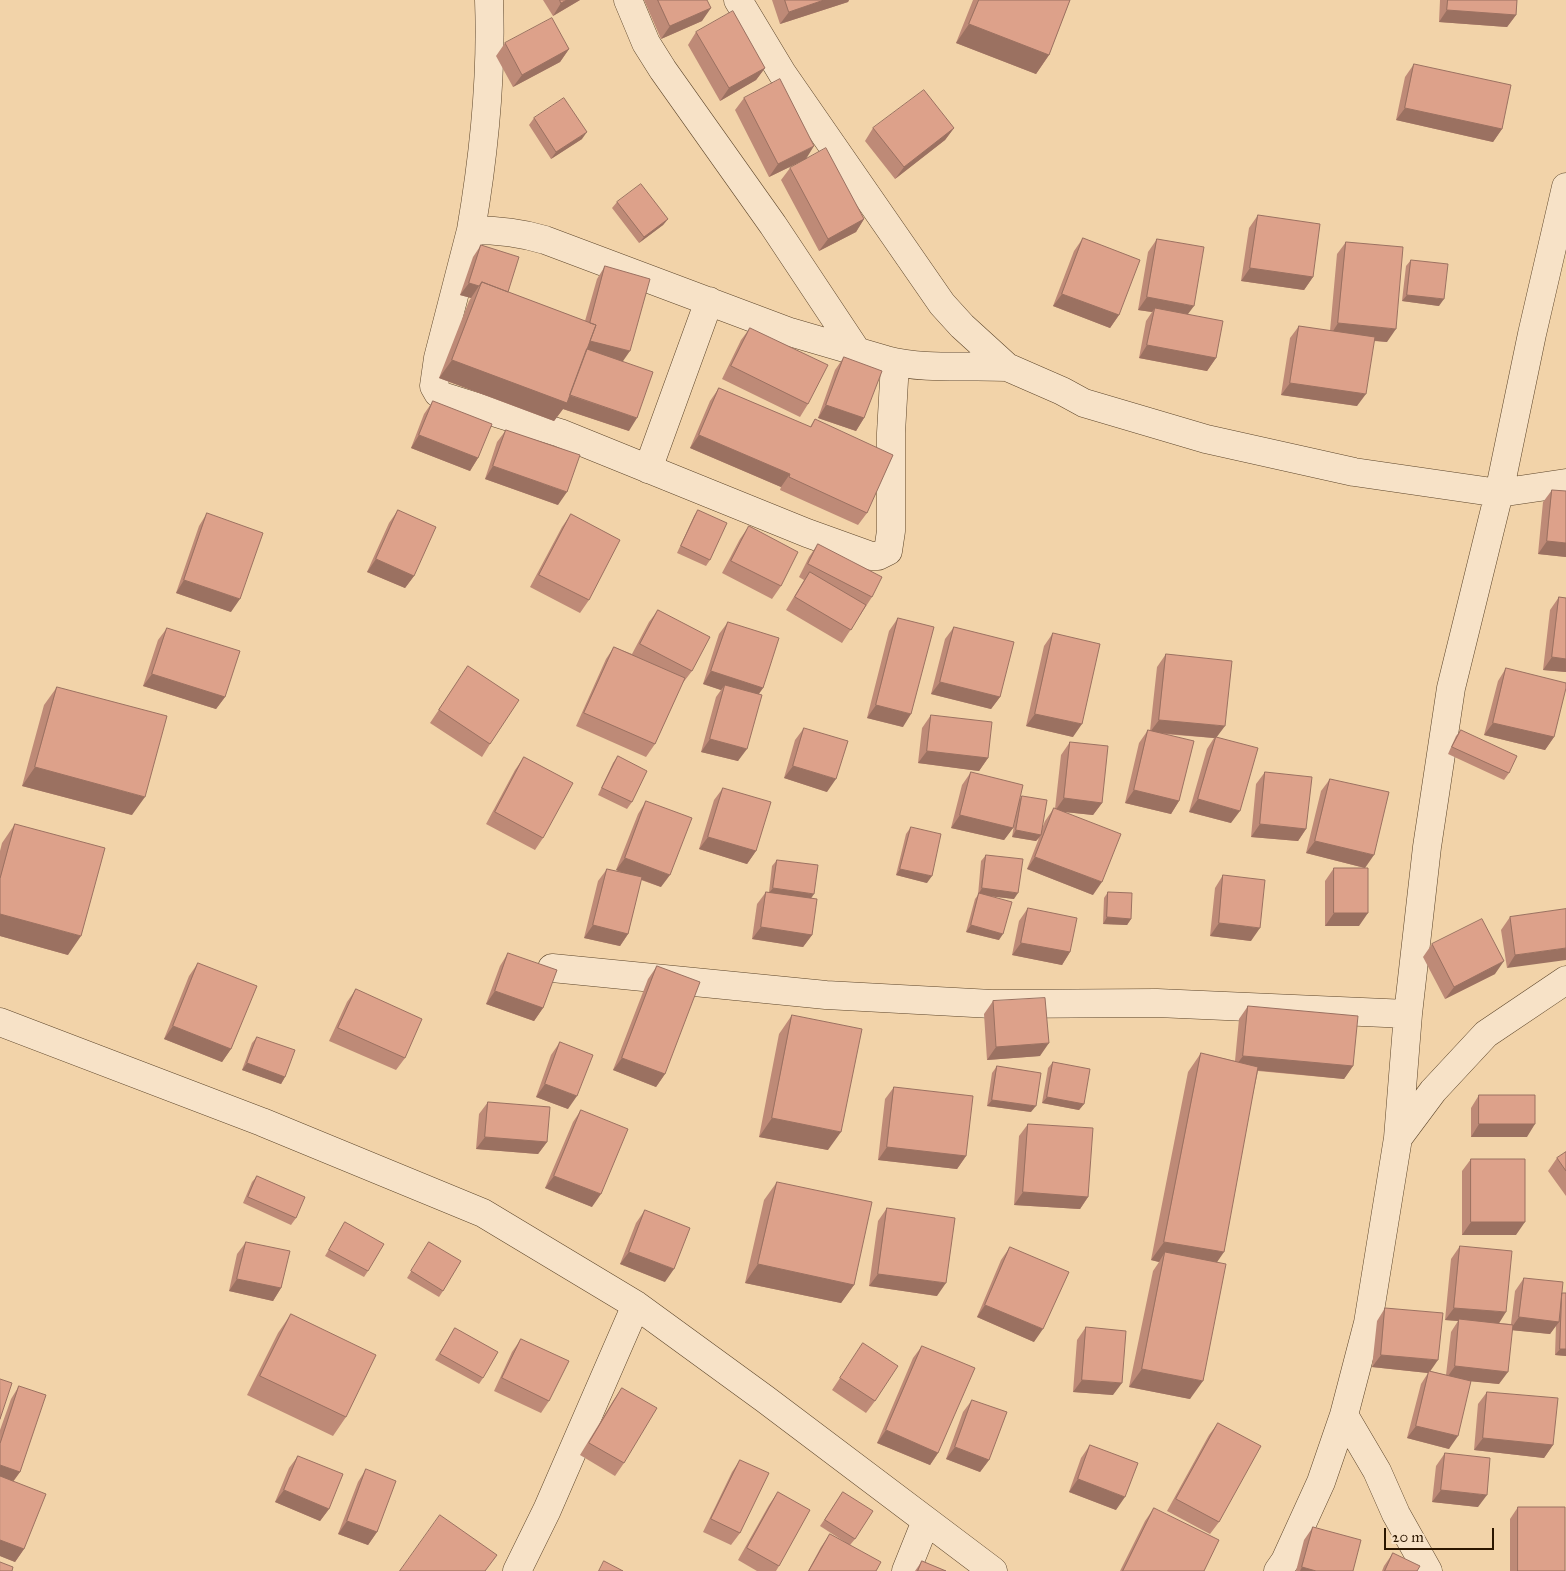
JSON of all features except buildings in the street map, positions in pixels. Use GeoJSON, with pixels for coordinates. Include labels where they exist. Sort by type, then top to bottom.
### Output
{"type":"FeatureCollection","features":[{"type":"Feature","properties":{"kind":"street"},"geometry":{"type":"LineString","coordinates":[[489,0],[488,102],[481,171],[471,230],[438,358],[434,383],[435,390],[442,396],[560,433],[833,543],[871,556],[888,551],[895,363]]}},
{"type":"Feature","properties":{"kind":"street"},"geometry":{"type":"LineString","coordinates":[[628,0],[646,43],[663,70],[773,225],[856,350]]}},
{"type":"Feature","properties":{"kind":"street"},"geometry":{"type":"LineString","coordinates":[[738,0],[782,73],[942,304],[962,326],[1007,367],[1084,402],[1206,440],[1354,472],[1499,493],[1566,483]]}},
{"type":"Feature","properties":{"kind":"street"},"geometry":{"type":"LineString","coordinates":[[1278,1571],[1285,1561],[1321,1482],[1344,1415],[1368,1323],[1398,1138],[1408,1014],[1426,847],[1451,688],[1499,493],[1532,334],[1566,187]]}},
{"type":"Feature","properties":{"kind":"street"},"geometry":{"type":"LineString","coordinates":[[471,230],[500,230],[526,234],[790,332],[895,363],[1007,367]]}},
{"type":"Feature","properties":{"kind":"street"},"geometry":{"type":"LineString","coordinates":[[648,468],[709,301]]}},
{"type":"Feature","properties":{"kind":"street"},"geometry":{"type":"LineString","coordinates":[[552,968],[816,994],[992,1004],[1157,1003],[1408,1014]]}},
{"type":"Feature","properties":{"kind":"street"},"geometry":{"type":"LineString","coordinates":[[1398,1138],[1433,1091],[1486,1034],[1566,980]]}},
{"type":"Feature","properties":{"kind":"street"},"geometry":{"type":"LineString","coordinates":[[0,1022],[262,1122],[483,1213],[636,1305],[993,1571]]}},
{"type":"Feature","properties":{"kind":"street"},"geometry":{"type":"LineString","coordinates":[[516,1571],[547,1510],[636,1305]]}},
{"type":"Feature","properties":{"kind":"street"},"geometry":{"type":"LineString","coordinates":[[1344,1415],[1377,1471],[1396,1514],[1428,1571]]}},
{"type":"Feature","properties":{"kind":"street"},"geometry":{"type":"LineString","coordinates":[[906,1571],[926,1521]]}}]}
